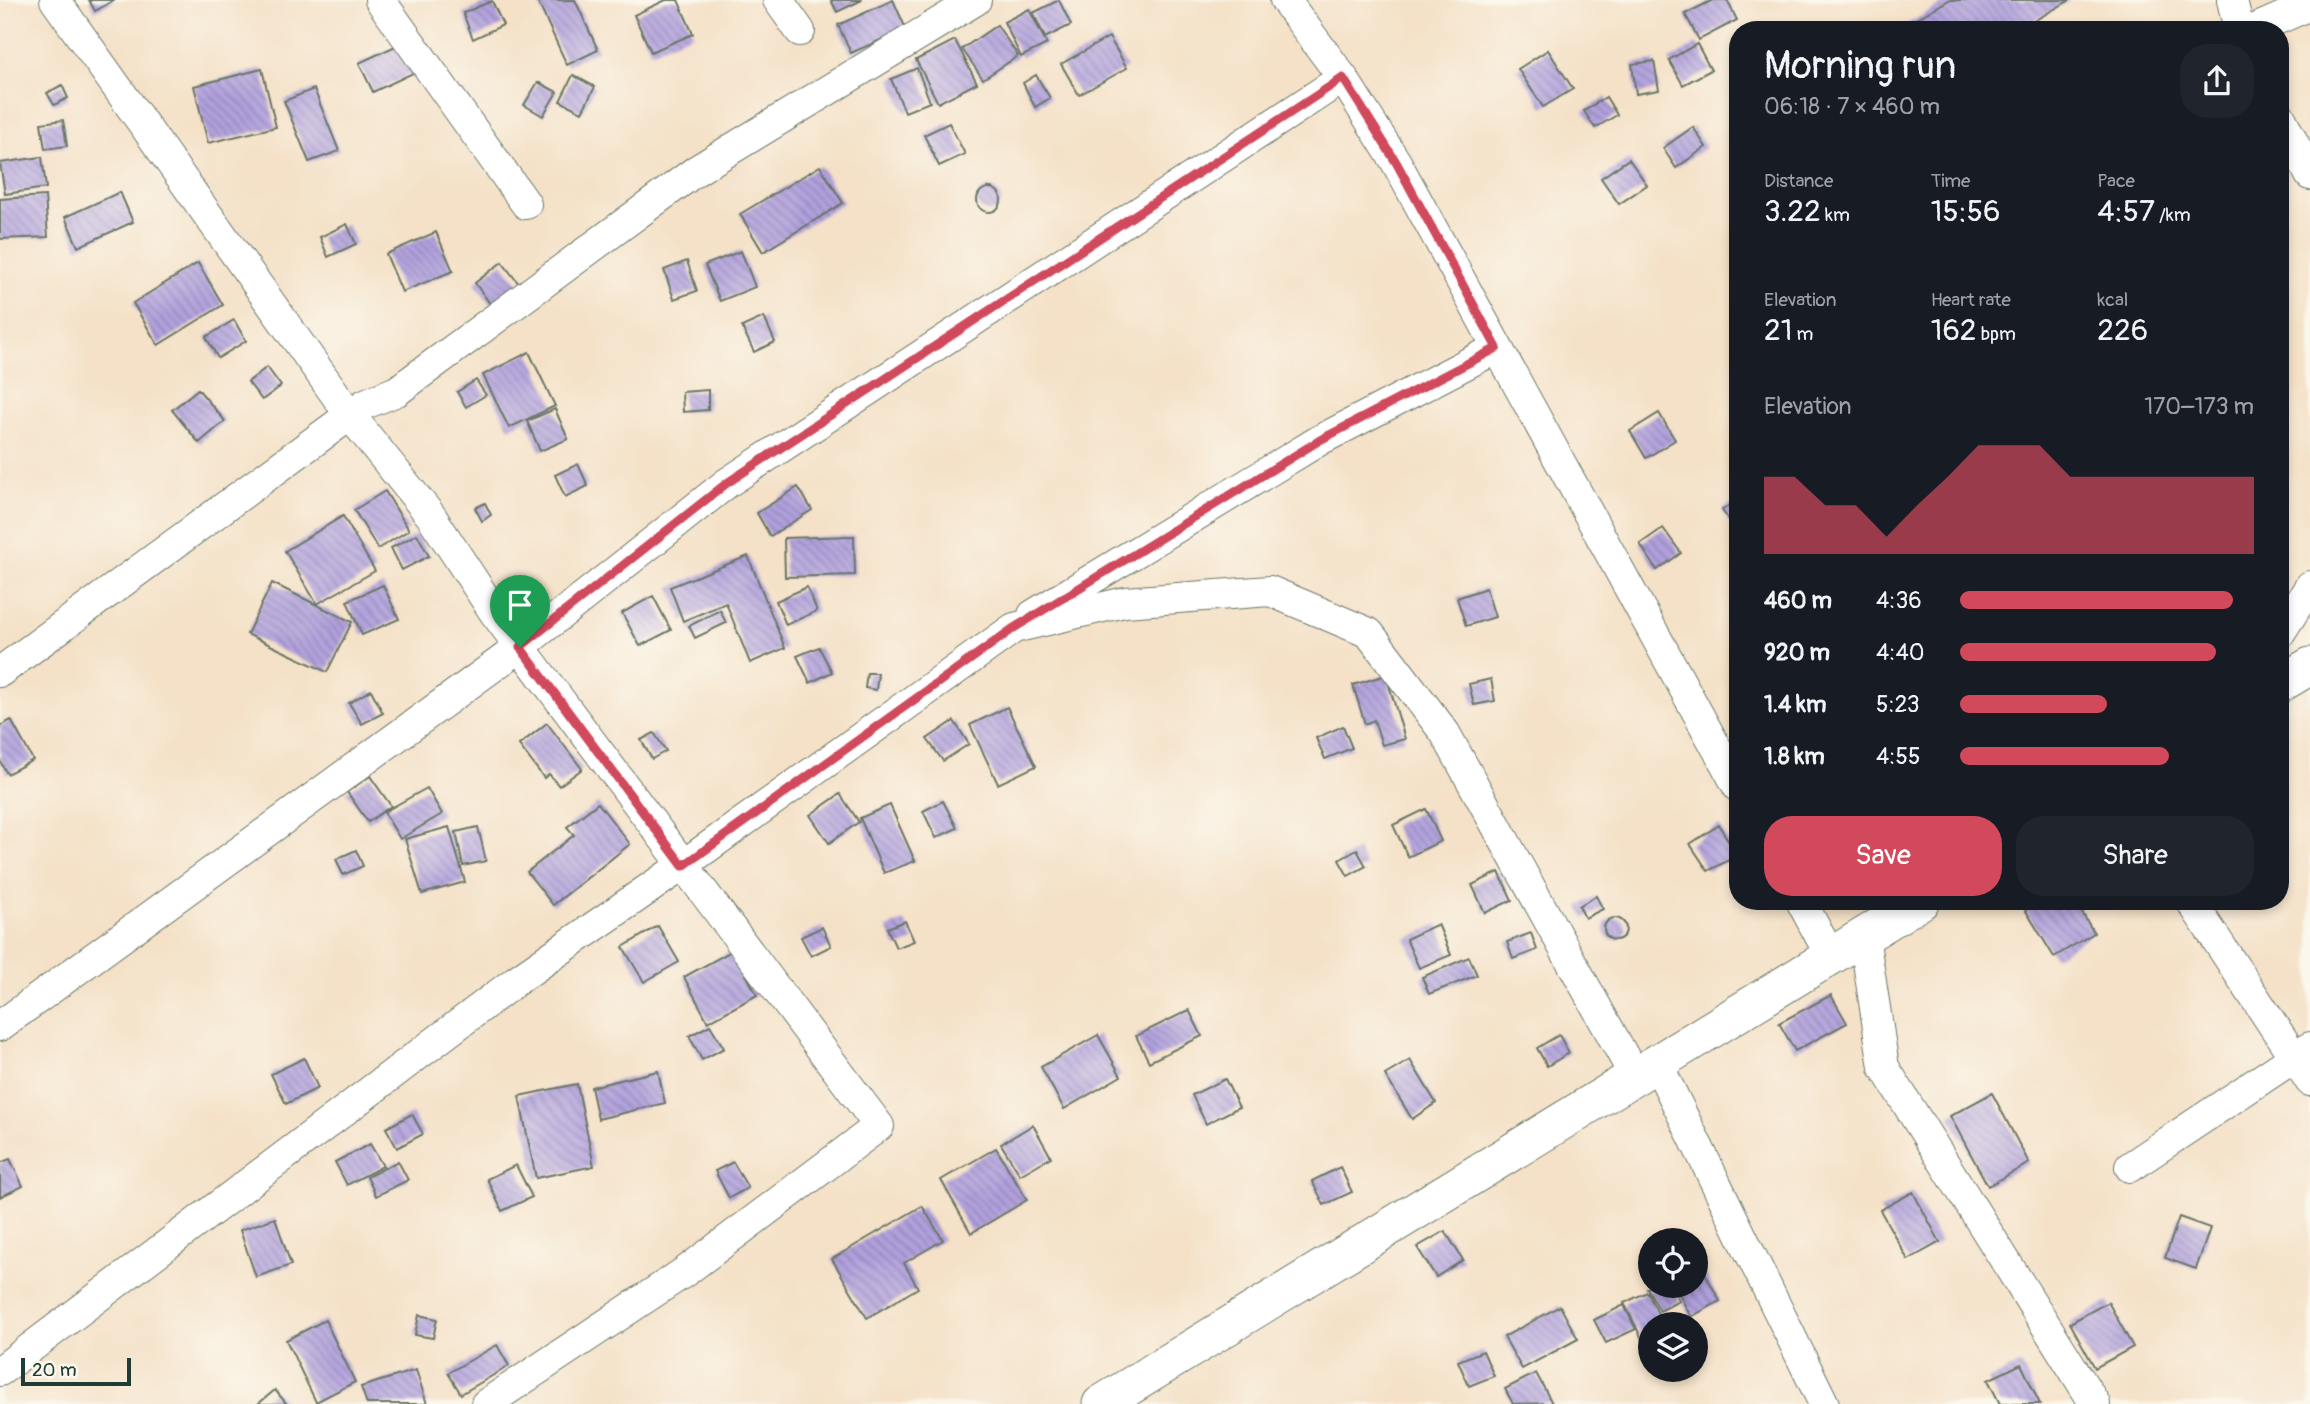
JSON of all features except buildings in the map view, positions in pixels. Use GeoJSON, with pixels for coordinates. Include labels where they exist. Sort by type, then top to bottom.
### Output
{"type":"FeatureCollection","features":[{"type":"Feature","properties":{"kind":"street"},"geometry":{"type":"LineString","coordinates":[[55,0],[350,415],[431,516],[520,647],[879,1126],[686,1271],[486,1404]]}},
{"type":"Feature","properties":{"kind":"street"},"geometry":{"type":"LineString","coordinates":[[380,0],[526,204]]}},
{"type":"Feature","properties":{"kind":"street"},"geometry":{"type":"LineString","coordinates":[[778,0],[800,31]]}},
{"type":"Feature","properties":{"kind":"street"},"geometry":{"type":"LineString","coordinates":[[0,672],[365,404],[397,391],[697,170],[976,0]]}},
{"type":"Feature","properties":{"kind":"street"},"geometry":{"type":"LineString","coordinates":[[1285,0],[1343,78],[1396,162],[1729,771]]}},
{"type":"Feature","properties":{"kind":"street"},"geometry":{"type":"LineString","coordinates":[[2232,0],[2237,21]]}},
{"type":"Feature","properties":{"kind":"street"},"geometry":{"type":"LineString","coordinates":[[2274,21],[2310,5]]}},
{"type":"Feature","properties":{"kind":"street"},"geometry":{"type":"LineString","coordinates":[[0,1026],[520,647],[727,483],[1343,78]]}},
{"type":"Feature","properties":{"kind":"street"},"geometry":{"type":"LineString","coordinates":[[2289,134],[2310,175]]}},
{"type":"Feature","properties":{"kind":"street"},"geometry":{"type":"LineString","coordinates":[[0,1371],[517,980],[683,866],[1014,628],[1320,440],[1497,348]]}},
{"type":"Feature","properties":{"kind":"street"},"geometry":{"type":"LineString","coordinates":[[2289,619],[2310,586]]}},
{"type":"Feature","properties":{"kind":"street"},"geometry":{"type":"LineString","coordinates":[[1014,628],[1125,602],[1270,591],[1368,633],[1445,733],[1645,1068],[1824,1404]]}},
{"type":"Feature","properties":{"kind":"street"},"geometry":{"type":"LineString","coordinates":[[2289,679],[2310,666]]}},
{"type":"Feature","properties":{"kind":"street"},"geometry":{"type":"LineString","coordinates":[[1806,910],[1830,956]]}},
{"type":"Feature","properties":{"kind":"street"},"geometry":{"type":"LineString","coordinates":[[1101,1404],[1906,910]]}},
{"type":"Feature","properties":{"kind":"street"},"geometry":{"type":"LineString","coordinates":[[2130,1167],[2305,1061],[2197,910]]}},
{"type":"Feature","properties":{"kind":"street"},"geometry":{"type":"LineString","coordinates":[[1864,936],[1884,1066],[2095,1404]]}},
{"type":"Feature","properties":{"kind":"route"},"geometry":{"type":"LineString","coordinates":[[1343,78],[1396,162],[1497,348],[1320,440],[1014,628],[872,726],[683,866],[520,647],[727,483],[1343,78]]}}]}
